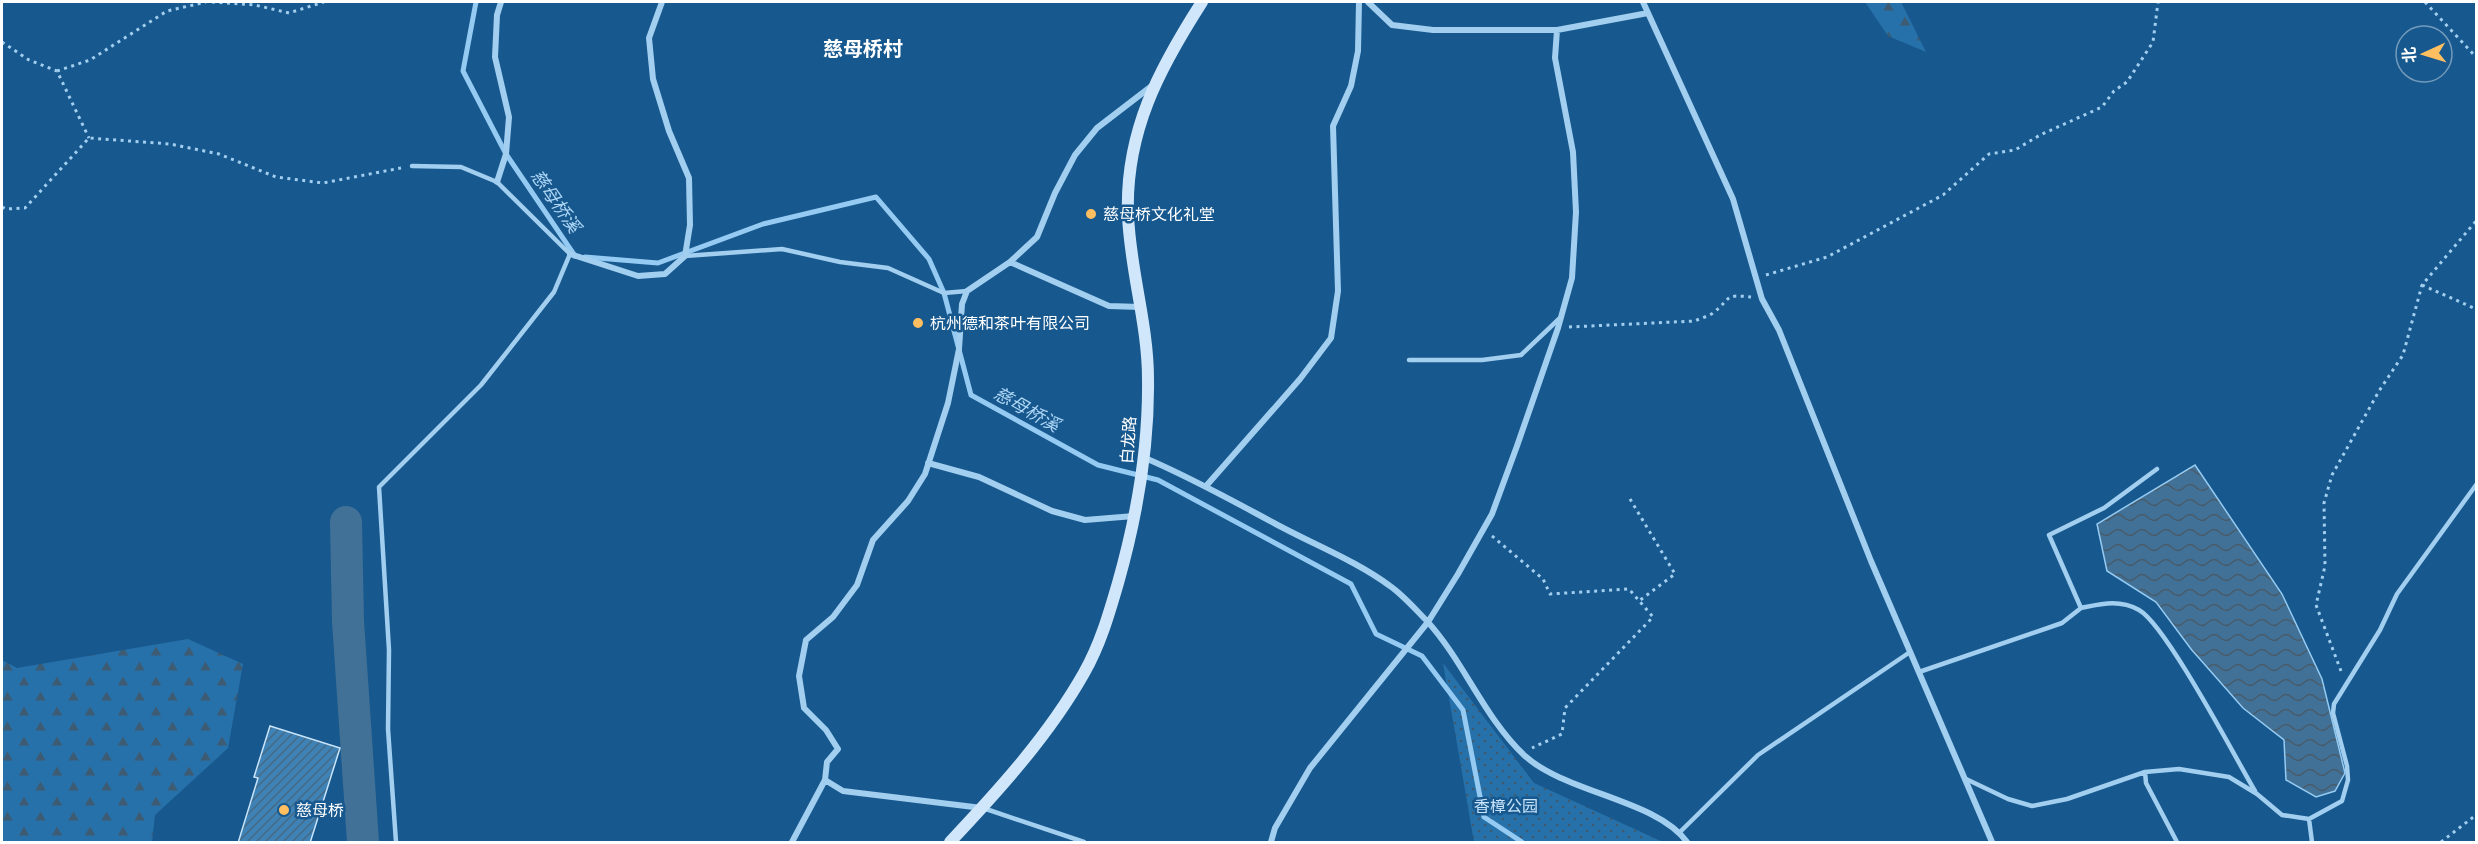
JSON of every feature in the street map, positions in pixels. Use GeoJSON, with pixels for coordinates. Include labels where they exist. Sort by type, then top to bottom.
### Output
{"type":"FeatureCollection","features":[{"type":"Feature","properties":{"kind":"street"},"geometry":{"type":"LineString","coordinates":[[497,182],[506,154],[509,117],[495,57],[497,15],[501,2]]}},
{"type":"Feature","properties":{"kind":"street"},"geometry":{"type":"LineString","coordinates":[[570,254],[638,276],[665,274],[685,256],[690,225],[689,178],[669,131],[653,79],[649,38],[662,2]]}},
{"type":"Feature","properties":{"kind":"street","name":"白龙路"},"geometry":{"type":"LineString","coordinates":[[950,843],[1050,726],[1084,672],[1105,627],[1134,516],[1145,458],[1148,378],[1128,214],[1131,158],[1146,102],[1172,48],[1202,2]]}},
{"type":"Feature","properties":{"kind":"street"},"geometry":{"type":"LineString","coordinates":[[1207,485],[1300,379],[1331,338],[1338,291],[1334,126],[1352,86],[1358,51],[1359,2]]}},
{"type":"Feature","properties":{"kind":"street"},"geometry":{"type":"LineString","coordinates":[[1368,2],[1392,25],[1433,30],[1557,30],[1648,13]]}},
{"type":"Feature","properties":{"kind":"street"},"geometry":{"type":"LineString","coordinates":[[1643,2],[1733,199],[1762,299],[1779,330],[1871,561],[1992,843]]}},
{"type":"Feature","properties":{"kind":"street"},"geometry":{"type":"LineString","coordinates":[[1271,843],[1275,828],[1310,768],[1428,622],[1484,530],[1492,514],[1558,328],[1572,278],[1576,212],[1573,152],[1555,58],[1557,30]]}},
{"type":"Feature","properties":{"kind":"street"},"geometry":{"type":"LineString","coordinates":[[792,843],[825,780],[827,762],[838,749],[826,730],[804,708],[799,676],[806,640],[833,616],[857,585],[873,540],[908,501],[928,463],[948,403],[958,354],[962,304],[966,291],[1010,262],[1037,237],[1071,162],[1097,128],[1155,83]]}},
{"type":"Feature","properties":{"kind":"street"},"geometry":{"type":"LineString","coordinates":[[1010,262],[1109,306],[1140,307]]}},
{"type":"Feature","properties":{"kind":"street"},"geometry":{"type":"LineString","coordinates":[[1145,458],[1207,485],[1391,586],[1428,622],[1502,729],[1522,753],[1557,778],[1618,801],[1680,832],[1687,843]]}},
{"type":"Feature","properties":{"kind":"street"},"geometry":{"type":"LineString","coordinates":[[928,463],[979,477],[1052,512],[1085,520],[1134,516]]}},
{"type":"Feature","properties":{"kind":"street"},"geometry":{"type":"LineString","coordinates":[[825,780],[843,791],[982,808]]}},
{"type":"Feature","properties":{"kind":"lane"},"geometry":{"type":"LineString","coordinates":[[396,843],[388,729],[389,650],[379,487],[481,385],[554,292],[570,254],[497,182],[461,167],[412,166]]}},
{"type":"Feature","properties":{"kind":"lane"},"geometry":{"type":"LineString","coordinates":[[685,256],[782,249],[840,262],[888,268],[944,293],[966,291]]}},
{"type":"Feature","properties":{"kind":"lane"},"geometry":{"type":"LineString","coordinates":[[1409,360],[1482,360],[1521,355],[1561,316]]}},
{"type":"Feature","properties":{"kind":"lane"},"geometry":{"type":"LineString","coordinates":[[2081,608],[2049,535],[2104,508],[2157,469]]}},
{"type":"Feature","properties":{"kind":"lane"},"geometry":{"type":"LineString","coordinates":[[1966,779],[2008,799],[2032,806],[2067,799],[2145,772],[2179,769],[2229,777],[2257,794],[2282,815],[2309,819],[2342,801],[2345,794],[2347,766],[2333,712],[2334,704],[2380,630],[2397,594],[2412,571],[2432,549],[2476,485]]}},
{"type":"Feature","properties":{"kind":"lane"},"geometry":{"type":"LineString","coordinates":[[1919,672],[2062,623],[2081,608],[2112,601],[2139,610],[2163,635],[2257,794]]}},
{"type":"Feature","properties":{"kind":"lane"},"geometry":{"type":"LineString","coordinates":[[1680,832],[1758,755],[1910,652]]}},
{"type":"Feature","properties":{"kind":"lane"},"geometry":{"type":"LineString","coordinates":[[2145,772],[2146,783],[2177,843]]}},
{"type":"Feature","properties":{"kind":"lane"},"geometry":{"type":"LineString","coordinates":[[982,808],[1084,843]]}},
{"type":"Feature","properties":{"kind":"lane"},"geometry":{"type":"LineString","coordinates":[[2309,819],[2312,843]]}},
{"type":"Feature","properties":{"kind":"path"},"geometry":{"type":"LineString","coordinates":[[2,42],[29,60],[57,71],[90,60],[167,11],[206,2]]}},
{"type":"Feature","properties":{"kind":"path"},"geometry":{"type":"LineString","coordinates":[[212,2],[255,5],[289,14],[324,2]]}},
{"type":"Feature","properties":{"kind":"path"},"geometry":{"type":"LineString","coordinates":[[1757,278],[1827,257],[1943,195],[1989,154],[2015,150],[2040,135],[2103,107],[2114,92],[2127,82],[2153,42],[2158,2]]}},
{"type":"Feature","properties":{"kind":"path"},"geometry":{"type":"LineString","coordinates":[[2425,2],[2476,57]]}},
{"type":"Feature","properties":{"kind":"path"},"geometry":{"type":"LineString","coordinates":[[57,71],[88,138]]}},
{"type":"Feature","properties":{"kind":"path"},"geometry":{"type":"LineString","coordinates":[[88,138],[170,144],[219,154],[276,177],[323,183],[412,166]]}},
{"type":"Feature","properties":{"kind":"path"},"geometry":{"type":"LineString","coordinates":[[2,207],[25,208],[88,138]]}},
{"type":"Feature","properties":{"kind":"path"},"geometry":{"type":"LineString","coordinates":[[2346,684],[2316,605],[2325,566],[2324,503],[2332,475],[2379,391],[2403,355],[2422,285],[2476,221]]}},
{"type":"Feature","properties":{"kind":"path"},"geometry":{"type":"LineString","coordinates":[[2422,285],[2476,309]]}},
{"type":"Feature","properties":{"kind":"path"},"geometry":{"type":"LineString","coordinates":[[1558,328],[1695,321],[1714,313],[1720,303],[1734,295],[1762,299]]}},
{"type":"Feature","properties":{"kind":"path"},"geometry":{"type":"LineString","coordinates":[[1630,499],[1675,574],[1640,601]]}},
{"type":"Feature","properties":{"kind":"path"},"geometry":{"type":"LineString","coordinates":[[1484,530],[1543,579],[1550,594],[1629,590],[1653,617],[1565,708],[1562,734],[1522,753]]}},
{"type":"Feature","properties":{"kind":"path"},"geometry":{"type":"LineString","coordinates":[[2441,843],[2476,815]]}},
{"type":"Feature","properties":{"kind":"green space"},"geometry":{"type":"Polygon","coordinates":[[[1865,2],[1901,2],[1926,52],[1888,36],[1865,2]]]}},
{"type":"Feature","properties":{"kind":"green space"},"geometry":{"type":"Polygon","coordinates":[[[188,639],[243,664],[228,748],[155,815],[152,842],[2,842],[2,660],[17,668],[188,639]]]}},
{"type":"Feature","properties":{"kind":"green space","name":"香樟公园"},"geometry":{"type":"Polygon","coordinates":[[[1443,663],[1534,783],[1663,842],[1474,842],[1443,663]]]}},
{"type":"Feature","properties":{"kind":"water"},"geometry":{"type":"Polygon","coordinates":[[[2195,465],[2282,594],[2322,679],[2345,773],[2335,791],[2316,797],[2286,780],[2284,740],[2243,708],[2191,649],[2156,602],[2107,571],[2097,524],[2195,465]]]}},
{"type":"Feature","properties":{"kind":"building","name":"慈母桥"},"geometry":{"type":"Polygon","coordinates":[[[270,726],[340,748],[310,843],[238,843],[258,778],[254,777],[270,726]]]}},
{"type":"Feature","properties":{"kind":"waterway","name":"慈母桥溪"},"geometry":{"type":"LineString","coordinates":[[476,2],[463,71],[506,154],[575,256]]}},
{"type":"Feature","properties":{"kind":"waterway","name":"慈母桥溪"},"geometry":{"type":"LineString","coordinates":[[585,257],[658,263],[763,224],[876,197],[929,259],[944,293],[971,395],[1098,465],[1158,480],[1351,584],[1376,634],[1422,656],[1463,710],[1484,817],[1522,842]]}},
{"type":"Feature","properties":{"kind":"waterway"},"geometry":{"type":"LineString","coordinates":[[346,522],[348,621],[363,842]]}},
{"type":"Feature","properties":{"kind":"place","name":"慈母桥文化礼堂"},"geometry":{"type":"Point","coordinates":[1091,214]}},
{"type":"Feature","properties":{"kind":"place","name":"杭州德和茶叶有限公司"},"geometry":{"type":"Point","coordinates":[918,323]}},
{"type":"Feature","properties":{"kind":"place","name":"慈母桥"},"geometry":{"type":"Point","coordinates":[284,810]}},
{"type":"Feature","properties":{"kind":"district","name":"慈母桥村"},"geometry":{"type":"Point","coordinates":[863,48]}}]}
